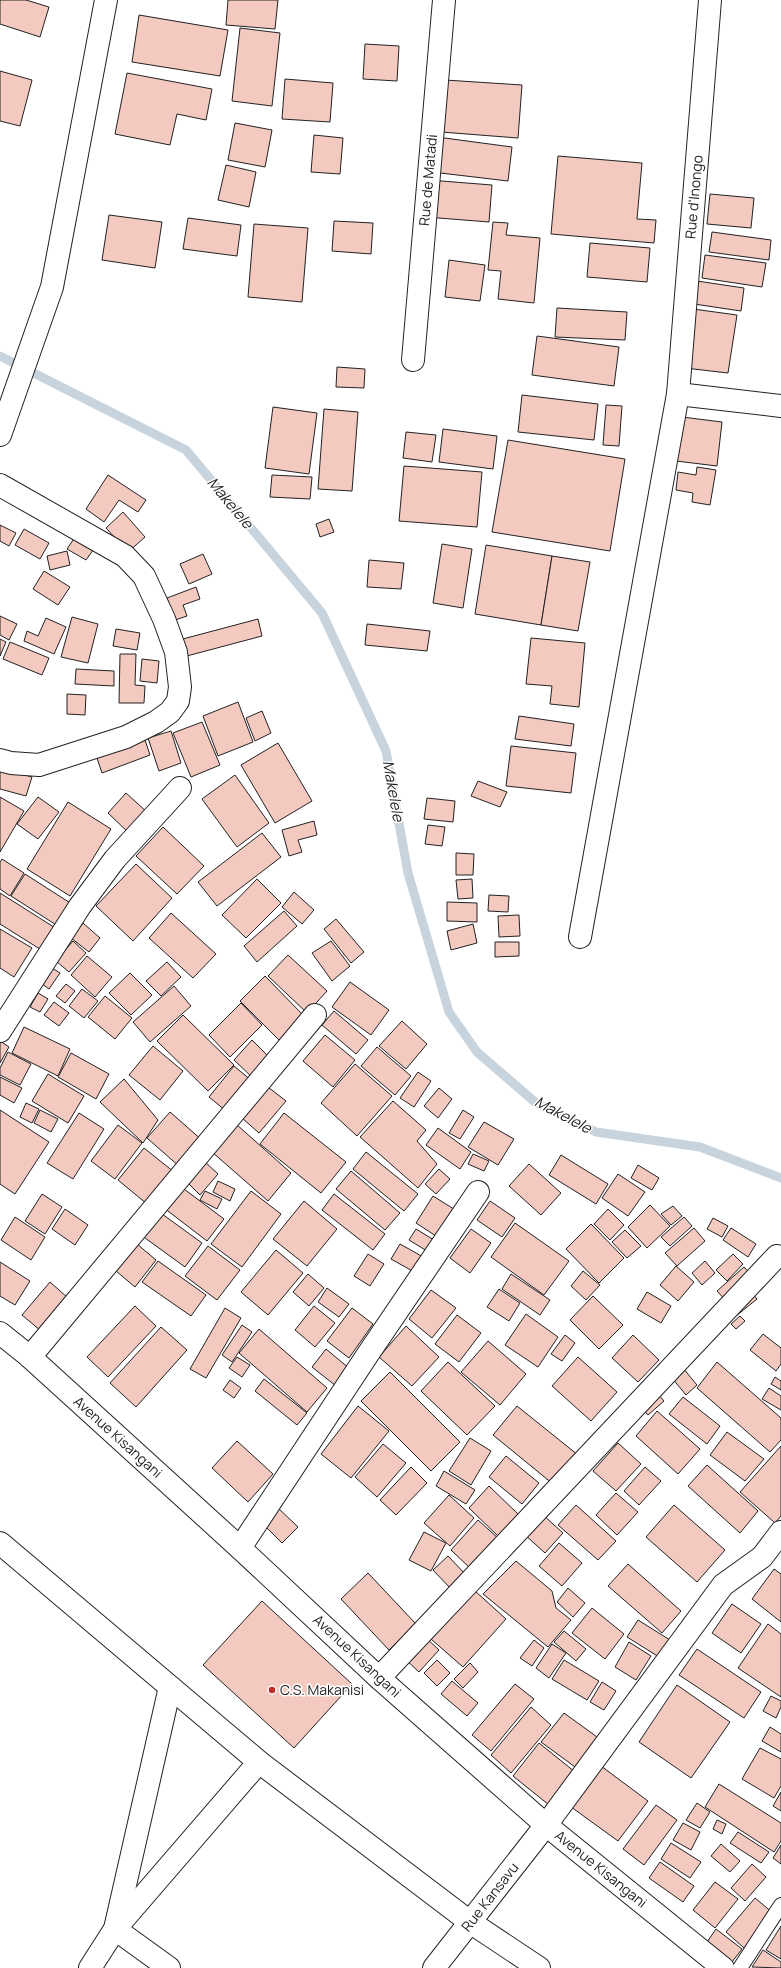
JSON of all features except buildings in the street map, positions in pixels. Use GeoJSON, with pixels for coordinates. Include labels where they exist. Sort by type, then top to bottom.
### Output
{"type":"FeatureCollection","features":[{"type":"Feature","properties":{"kind":"street"},"geometry":{"type":"LineString","coordinates":[[0,435],[52,287],[106,0]]}},
{"type":"Feature","properties":{"kind":"street","name":"Rue de Matadi"},"geometry":{"type":"LineString","coordinates":[[413,360],[444,0]]}},
{"type":"Feature","properties":{"kind":"street","name":"Rue d'Inongo"},"geometry":{"type":"LineString","coordinates":[[580,937],[678,394],[710,0]]}},
{"type":"Feature","properties":{"kind":"street"},"geometry":{"type":"LineString","coordinates":[[678,394],[781,406]]}},
{"type":"Feature","properties":{"kind":"street"},"geometry":{"type":"LineString","coordinates":[[0,485],[125,556],[144,576],[164,619],[176,652],[180,687],[178,701],[170,712],[156,722],[126,737],[39,765],[11,763],[0,760]]}},
{"type":"Feature","properties":{"kind":"street"},"geometry":{"type":"LineString","coordinates":[[0,1031],[80,906],[116,859],[180,788]]}},
{"type":"Feature","properties":{"kind":"street"},"geometry":{"type":"LineString","coordinates":[[30,1357],[315,1016]]}},
{"type":"Feature","properties":{"kind":"street"},"geometry":{"type":"LineString","coordinates":[[240,1548],[368,1354],[478,1192]]}},
{"type":"Feature","properties":{"kind":"street"},"geometry":{"type":"LineString","coordinates":[[379,1678],[777,1256]]}},
{"type":"Feature","properties":{"kind":"street","name":"Avenue Kisangani"},"geometry":{"type":"LineString","coordinates":[[0,1332],[30,1357],[240,1548],[379,1678],[546,1825],[723,1968]]}},
{"type":"Feature","properties":{"kind":"street","name":"Rue Kansavu"},"geometry":{"type":"LineString","coordinates":[[434,1968],[546,1825],[723,1585],[762,1557],[781,1532]]}},
{"type":"Feature","properties":{"kind":"street"},"geometry":{"type":"LineString","coordinates":[[0,1543],[259,1762],[470,1922],[539,1968]]}},
{"type":"Feature","properties":{"kind":"street"},"geometry":{"type":"LineString","coordinates":[[115,1929],[170,1686]]}},
{"type":"Feature","properties":{"kind":"street"},"geometry":{"type":"LineString","coordinates":[[90,1968],[115,1929],[259,1762]]}},
{"type":"Feature","properties":{"kind":"street"},"geometry":{"type":"LineString","coordinates":[[115,1929],[169,1968]]}},
{"type":"Feature","properties":{"kind":"lane"},"geometry":{"type":"LineString","coordinates":[[740,1968],[781,1906]]}},
{"type":"Feature","properties":{"kind":"waterway","name":"Makelele"},"geometry":{"type":"LineString","coordinates":[[0,356],[186,450],[322,613],[386,751],[408,873],[449,1012],[477,1052],[536,1103],[596,1132],[700,1147],[781,1178]]}},
{"type":"Feature","properties":{"kind":"place","name":"C.S. Makanisi"},"geometry":{"type":"Point","coordinates":[272,1690]}}]}
